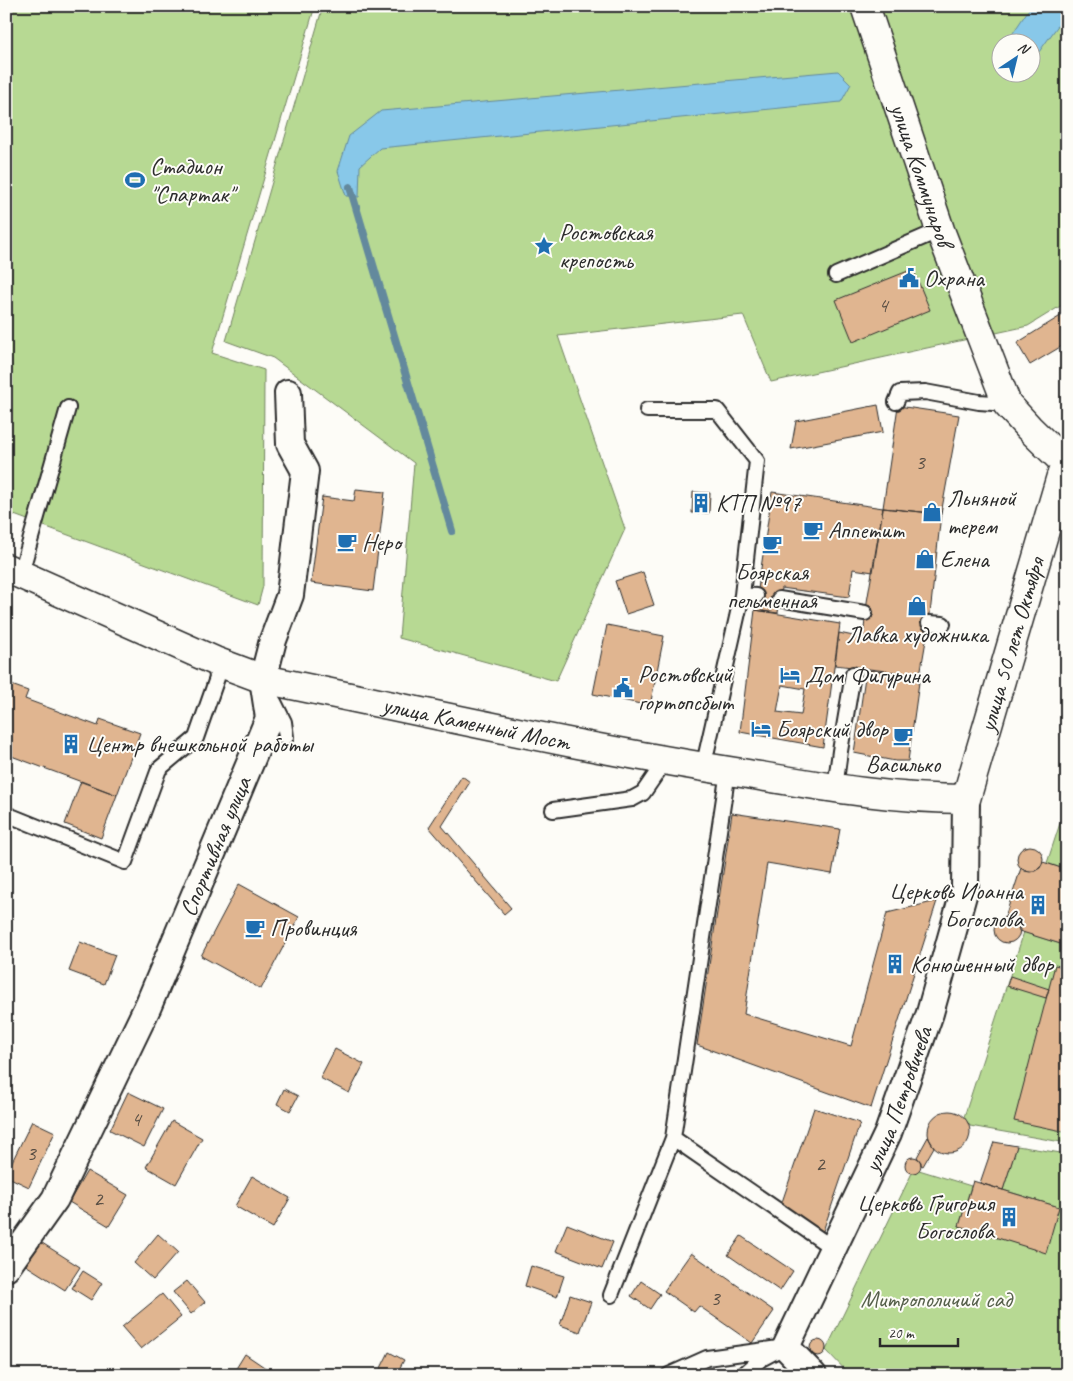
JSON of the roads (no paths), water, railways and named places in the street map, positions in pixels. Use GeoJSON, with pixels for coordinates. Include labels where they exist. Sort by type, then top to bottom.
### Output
{"type":"FeatureCollection","features":[{"type":"Feature","properties":{"kind":"street","name":"улица Коммунаров"},"geometry":{"type":"LineString","coordinates":[[865,6],[940,230],[1007,404],[1066,463]]}},
{"type":"Feature","properties":{"kind":"street","name":"Спортивная улица"},"geometry":{"type":"LineString","coordinates":[[6,1268],[55,1199],[148,1006],[269,718],[263,678],[273,640],[290,595],[305,471],[290,444],[288,393]]}},
{"type":"Feature","properties":{"kind":"street","name":"улица 50 лет Октября"},"geometry":{"type":"LineString","coordinates":[[966,799],[1066,463]]}},
{"type":"Feature","properties":{"kind":"street","name":"улица Каменный Мост"},"geometry":{"type":"LineString","coordinates":[[14,570],[215,661],[263,678],[716,770],[925,799],[966,799]]}},
{"type":"Feature","properties":{"kind":"street","name":"улица Петровичева"},"geometry":{"type":"LineString","coordinates":[[786,1347],[888,1133],[930,1013],[965,888],[966,799]]}},
{"type":"Feature","properties":{"kind":"street"},"geometry":{"type":"LineString","coordinates":[[786,1347],[813,1375]]}},
{"type":"Feature","properties":{"kind":"lane"},"geometry":{"type":"LineString","coordinates":[[836,275],[940,230]]}},
{"type":"Feature","properties":{"kind":"lane"},"geometry":{"type":"LineString","coordinates":[[896,402],[900,393],[925,392],[979,402],[1007,404]]}},
{"type":"Feature","properties":{"kind":"lane"},"geometry":{"type":"LineString","coordinates":[[14,570],[68,408]]}},
{"type":"Feature","properties":{"kind":"lane"},"geometry":{"type":"LineString","coordinates":[[611,1295],[673,1138],[716,770],[742,595],[757,461],[717,410],[647,410]]}},
{"type":"Feature","properties":{"kind":"lane"},"geometry":{"type":"LineString","coordinates":[[742,595],[756,596]]}},
{"type":"Feature","properties":{"kind":"lane"},"geometry":{"type":"LineString","coordinates":[[779,599],[865,613]]}},
{"type":"Feature","properties":{"kind":"lane"},"geometry":{"type":"LineString","coordinates":[[6,814],[125,862],[159,769],[196,738],[217,678],[215,661]]}},
{"type":"Feature","properties":{"kind":"lane"},"geometry":{"type":"LineString","coordinates":[[835,788],[854,674]]}},
{"type":"Feature","properties":{"kind":"lane"},"geometry":{"type":"LineString","coordinates":[[263,678],[284,722],[286,737]]}},
{"type":"Feature","properties":{"kind":"lane"},"geometry":{"type":"LineString","coordinates":[[554,810],[632,800],[643,793],[665,761]]}},
{"type":"Feature","properties":{"kind":"lane"},"geometry":{"type":"LineString","coordinates":[[673,1138],[834,1249]]}},
{"type":"Feature","properties":{"kind":"lane"},"geometry":{"type":"LineString","coordinates":[[669,1375],[707,1358],[786,1347]]}},
{"type":"Feature","properties":{"kind":"lane"},"geometry":{"type":"LineString","coordinates":[[744,1375],[761,1359],[786,1347]]}},
{"type":"Feature","properties":{"kind":"water"},"geometry":{"type":"Polygon","coordinates":[[[1031,6],[1067,6],[1067,13],[1040,50],[1040,32],[1014,32],[1031,6]]]}},
{"type":"Feature","properties":{"kind":"water"},"geometry":{"type":"Polygon","coordinates":[[[838,71],[851,84],[841,102],[380,148],[360,166],[359,197],[346,196],[338,171],[349,136],[381,111],[838,71]]]}},
{"type":"Feature","properties":{"kind":"waterway"},"geometry":{"type":"LineString","coordinates":[[350,187],[452,531]]}},
{"type":"Feature","properties":{"kind":"place","name":"Стадион \"Спартак\""},"geometry":{"type":"Point","coordinates":[135,180]}},
{"type":"Feature","properties":{"kind":"place","name":"Ростовская крепость"},"geometry":{"type":"Point","coordinates":[544,246]}},
{"type":"Feature","properties":{"kind":"place","name":"Охрана"},"geometry":{"type":"Point","coordinates":[909,278]}},
{"type":"Feature","properties":{"kind":"place","name":"КТП №97"},"geometry":{"type":"Point","coordinates":[701,503]}},
{"type":"Feature","properties":{"kind":"place","name":"Льняной терем"},"geometry":{"type":"Point","coordinates":[932,512]}},
{"type":"Feature","properties":{"kind":"place","name":"Аппетит"},"geometry":{"type":"Point","coordinates":[813,530]}},
{"type":"Feature","properties":{"kind":"place","name":"Неро"},"geometry":{"type":"Point","coordinates":[347,542]}},
{"type":"Feature","properties":{"kind":"place","name":"Боярская пельменная"},"geometry":{"type":"Point","coordinates":[772,544]}},
{"type":"Feature","properties":{"kind":"place","name":"Елена"},"geometry":{"type":"Point","coordinates":[925,559]}},
{"type":"Feature","properties":{"kind":"place","name":"Лавка художника"},"geometry":{"type":"Point","coordinates":[917,606]}},
{"type":"Feature","properties":{"kind":"place","name":"Дом Фигурина"},"geometry":{"type":"Point","coordinates":[790,675]}},
{"type":"Feature","properties":{"kind":"place","name":"Ростовский гортопсбыт"},"geometry":{"type":"Point","coordinates":[623,688]}},
{"type":"Feature","properties":{"kind":"place","name":"Боярский двор"},"geometry":{"type":"Point","coordinates":[761,729]}},
{"type":"Feature","properties":{"kind":"place","name":"Василько"},"geometry":{"type":"Point","coordinates":[903,736]}},
{"type":"Feature","properties":{"kind":"place","name":"Центр внешкольной работы"},"geometry":{"type":"Point","coordinates":[71,744]}},
{"type":"Feature","properties":{"kind":"place","name":"Церковь Иоанна Богослова"},"geometry":{"type":"Point","coordinates":[1038,905]}},
{"type":"Feature","properties":{"kind":"place","name":"Провинция"},"geometry":{"type":"Point","coordinates":[255,928]}},
{"type":"Feature","properties":{"kind":"place","name":"Конюшенный двор"},"geometry":{"type":"Point","coordinates":[895,964]}},
{"type":"Feature","properties":{"kind":"place","name":"Церковь Григория Богослова"},"geometry":{"type":"Point","coordinates":[1009,1217]}},
{"type":"Feature","properties":{"kind":"park label","name":"Митрополичий сад"},"geometry":{"type":"Point","coordinates":[936,1299]}}]}
